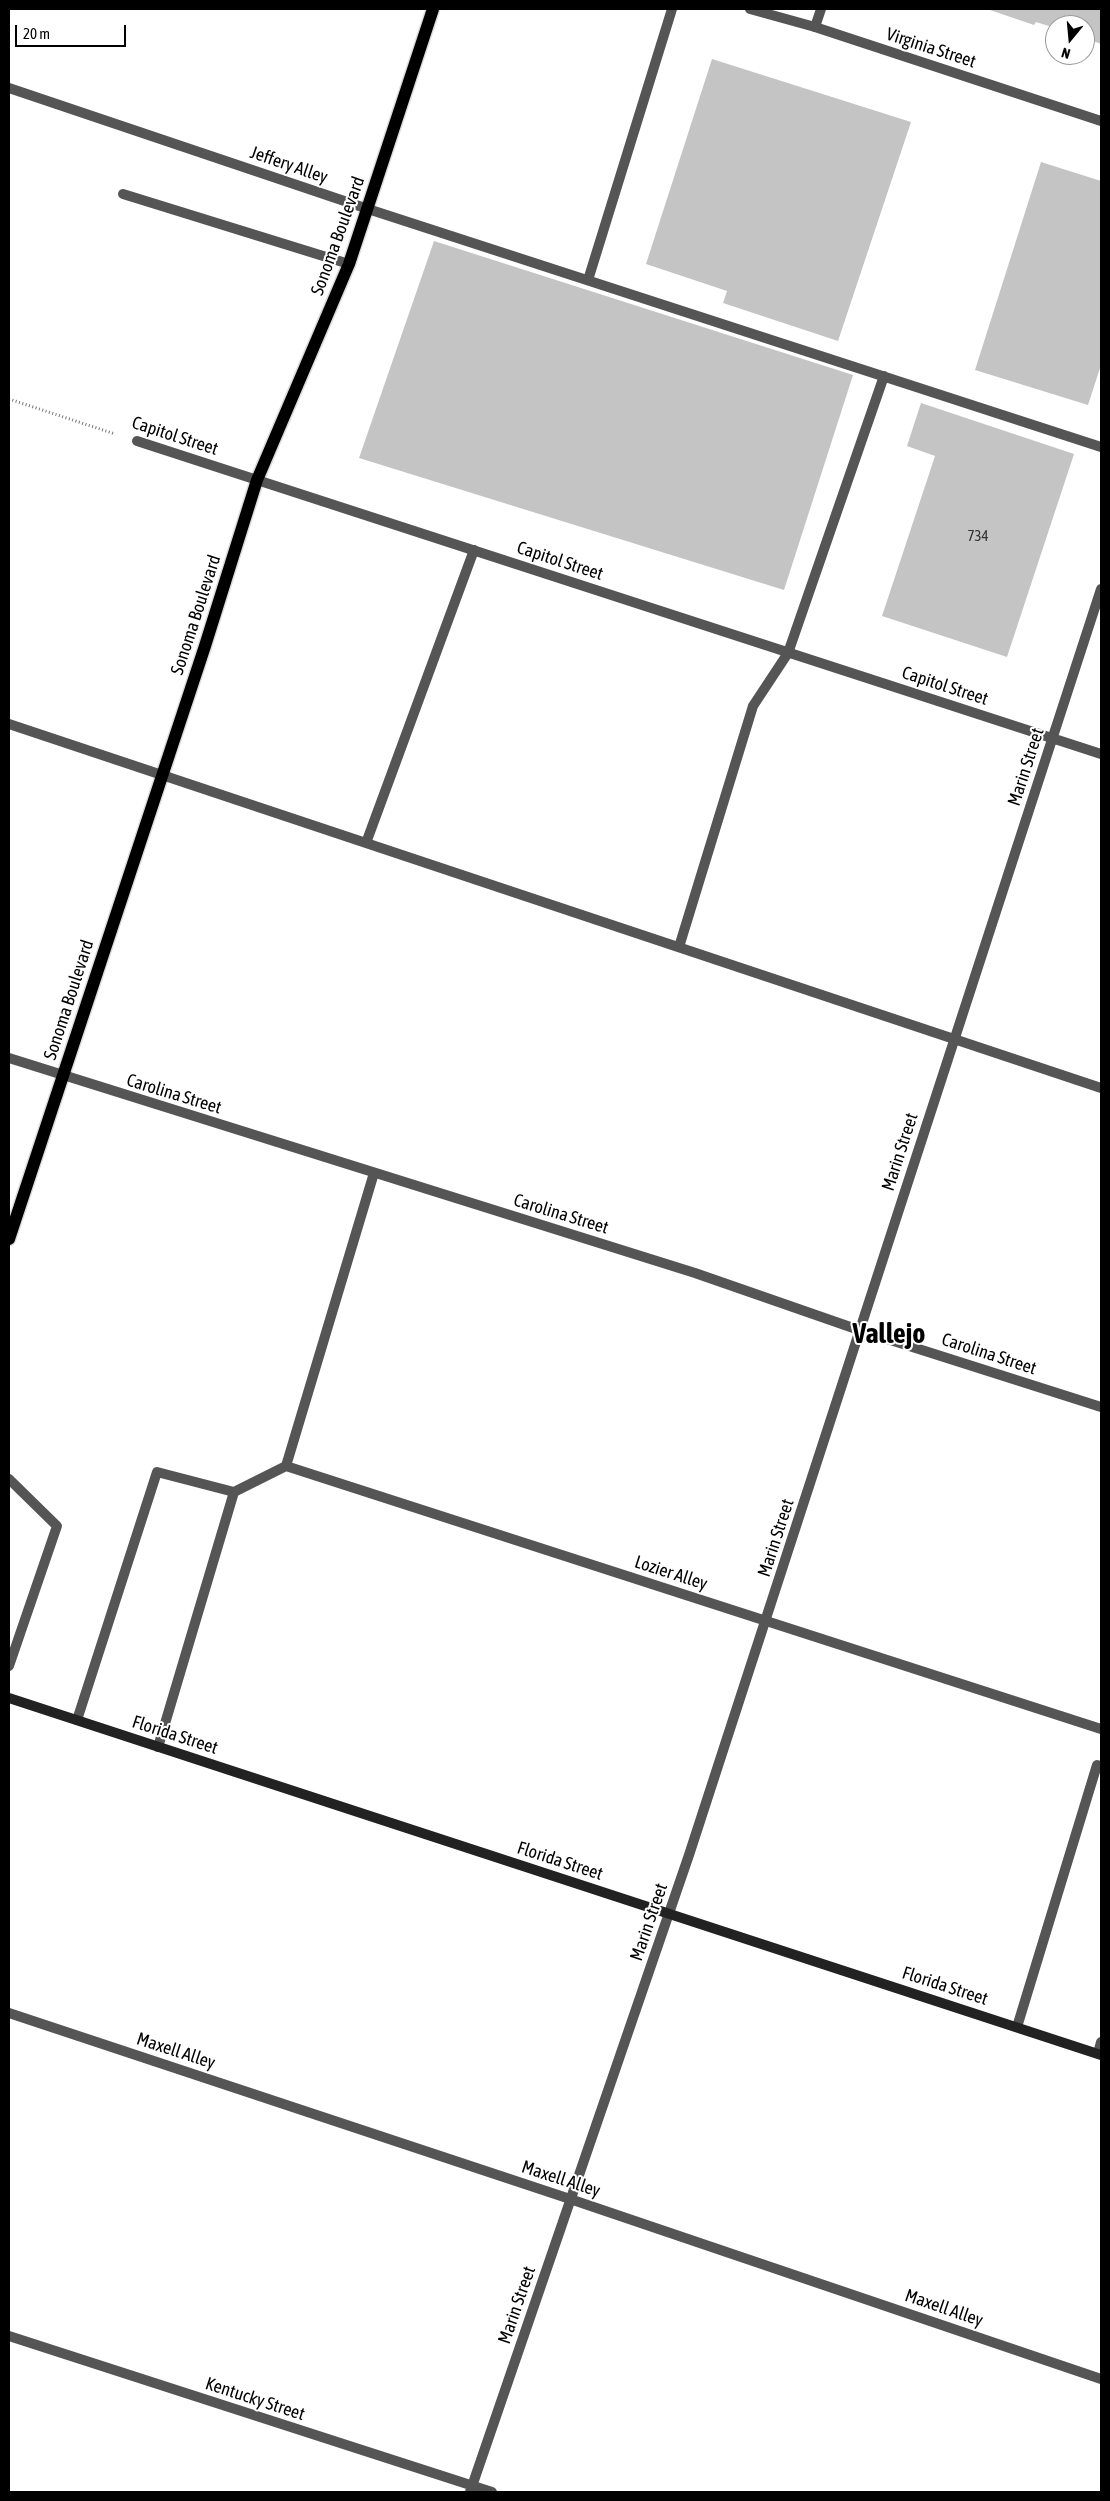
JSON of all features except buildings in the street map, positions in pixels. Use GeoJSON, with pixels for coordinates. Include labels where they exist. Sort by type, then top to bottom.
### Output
{"type":"FeatureCollection","features":[{"type":"Feature","properties":{"kind":"main road","name":"Sonoma Boulevard"},"geometry":{"type":"LineString","coordinates":[[9,1239],[257,480],[349,264],[432,9]]}},
{"type":"Feature","properties":{"kind":"street"},"geometry":{"type":"LineString","coordinates":[[588,280],[672,9]]}},
{"type":"Feature","properties":{"kind":"street","name":"Virginia Street"},"geometry":{"type":"LineString","coordinates":[[750,9],[815,27],[1101,121]]}},
{"type":"Feature","properties":{"kind":"street"},"geometry":{"type":"LineString","coordinates":[[815,27],[821,9]]}},
{"type":"Feature","properties":{"kind":"street","name":"Jeffery Alley"},"geometry":{"type":"LineString","coordinates":[[9,88],[368,209],[1101,447]]}},
{"type":"Feature","properties":{"kind":"street"},"geometry":{"type":"LineString","coordinates":[[123,194],[349,264]]}},
{"type":"Feature","properties":{"kind":"street"},"geometry":{"type":"LineString","coordinates":[[679,947],[753,706],[788,653],[884,376]]}},
{"type":"Feature","properties":{"kind":"street","name":"Capitol Street"},"geometry":{"type":"LineString","coordinates":[[137,441],[1101,754]]}},
{"type":"Feature","properties":{"kind":"street"},"geometry":{"type":"LineString","coordinates":[[366,843],[474,550]]}},
{"type":"Feature","properties":{"kind":"street","name":"Marin Street"},"geometry":{"type":"LineString","coordinates":[[471,2489],[570,2198],[670,1914],[1101,589]]}},
{"type":"Feature","properties":{"kind":"street"},"geometry":{"type":"LineString","coordinates":[[9,724],[1101,1088]]}},
{"type":"Feature","properties":{"kind":"street","name":"Carolina Street"},"geometry":{"type":"LineString","coordinates":[[9,1058],[695,1273],[859,1330],[1101,1407]]}},
{"type":"Feature","properties":{"kind":"street"},"geometry":{"type":"LineString","coordinates":[[77,1720],[157,1472],[234,1492],[286,1466],[374,1173]]}},
{"type":"Feature","properties":{"kind":"street","name":"Lozier Alley"},"geometry":{"type":"LineString","coordinates":[[286,1466],[1101,1730]]}},
{"type":"Feature","properties":{"kind":"street"},"geometry":{"type":"LineString","coordinates":[[9,1479],[57,1526],[9,1666]]}},
{"type":"Feature","properties":{"kind":"street"},"geometry":{"type":"LineString","coordinates":[[158,1747],[234,1492]]}},
{"type":"Feature","properties":{"kind":"street","name":"Florida Street"},"geometry":{"type":"LineString","coordinates":[[9,1698],[1099,2054]]}},
{"type":"Feature","properties":{"kind":"street"},"geometry":{"type":"LineString","coordinates":[[1017,2027],[1097,1765],[1101,1766]]}},
{"type":"Feature","properties":{"kind":"street","name":"Maxell Alley"},"geometry":{"type":"LineString","coordinates":[[9,2013],[570,2198],[1101,2378]]}},
{"type":"Feature","properties":{"kind":"street"},"geometry":{"type":"LineString","coordinates":[[1099,2054],[1101,2042]]}},
{"type":"Feature","properties":{"kind":"street","name":"Kentucky Street"},"geometry":{"type":"LineString","coordinates":[[9,2336],[471,2489],[492,2492]]}},
{"type":"Feature","properties":{"kind":"path","name":"Capitol Street"},"geometry":{"type":"LineString","coordinates":[[9,399],[137,441]]}},
{"type":"Feature","properties":{"kind":"district","name":"Vallejo"},"geometry":{"type":"Point","coordinates":[889,1334]}}]}
